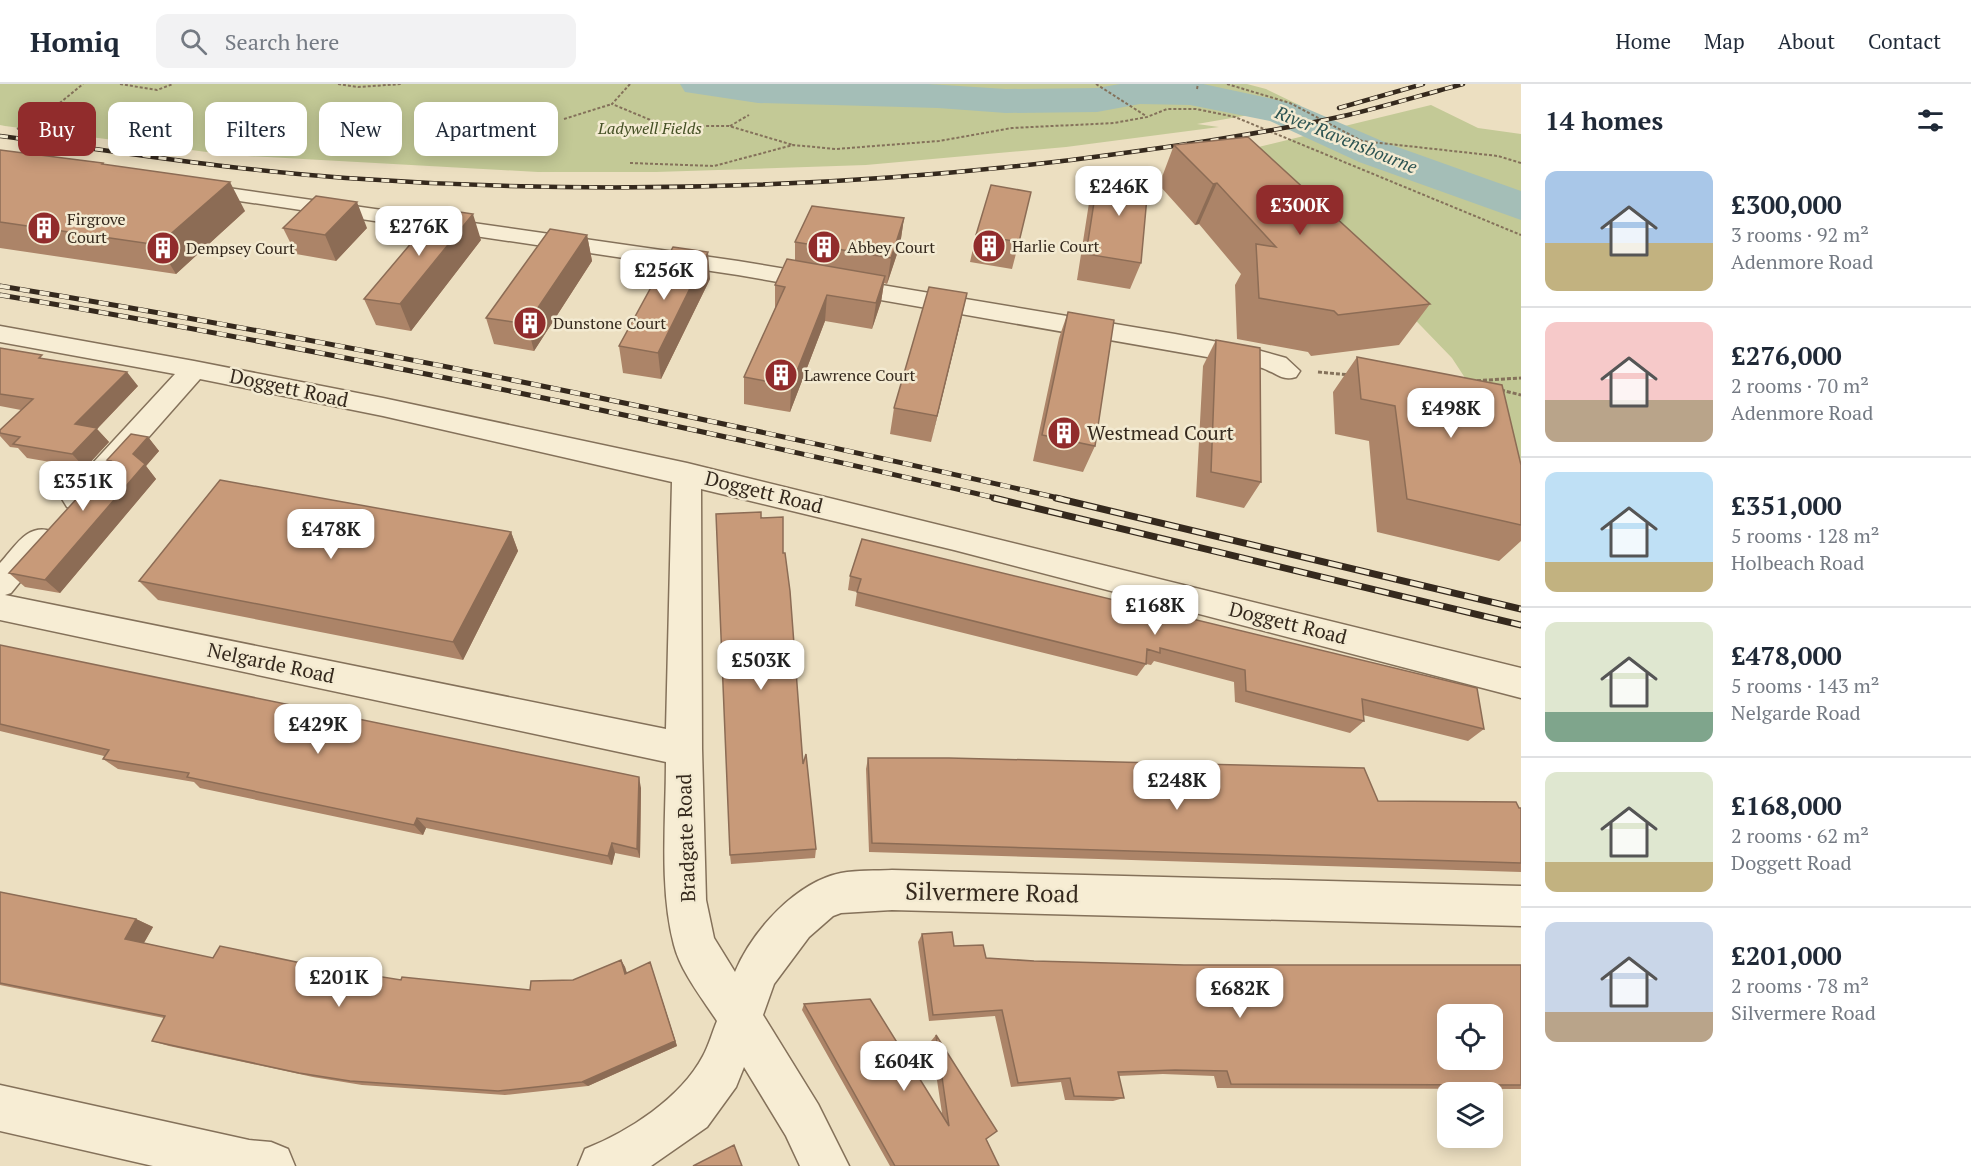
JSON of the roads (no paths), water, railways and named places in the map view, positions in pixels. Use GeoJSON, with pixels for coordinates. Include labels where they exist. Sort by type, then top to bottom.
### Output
{"type":"FeatureCollection","features":[{"type":"Feature","properties":{"kind":"street"},"geometry":{"type":"LineString","coordinates":[[168,186],[738,268],[1197,346],[1250,356],[1277,364],[1287,371]]}},
{"type":"Feature","properties":{"kind":"street","name":"Doggett Road"},"geometry":{"type":"LineString","coordinates":[[0,334],[194,369],[687,473],[1140,585],[1521,683]]}},
{"type":"Feature","properties":{"kind":"street"},"geometry":{"type":"LineString","coordinates":[[0,584],[194,369]]}},
{"type":"Feature","properties":{"kind":"street","name":"Bradgate Road"},"geometry":{"type":"LineString","coordinates":[[687,473],[684,749],[686,900],[695,946],[802,1120],[825,1166]]}},
{"type":"Feature","properties":{"kind":"street","name":"Nelgarde Road"},"geometry":{"type":"LineString","coordinates":[[0,607],[684,749]]}},
{"type":"Feature","properties":{"kind":"street","name":"Silvermere Road"},"geometry":{"type":"LineString","coordinates":[[602,1166],[613,1164],[691,1111],[720,1071],[757,971],[794,922],[819,902],[840,893],[892,890],[1521,906]]}},
{"type":"Feature","properties":{"kind":"street"},"geometry":{"type":"LineString","coordinates":[[0,1108],[225,1159],[271,1166]]}},
{"type":"Feature","properties":{"kind":"waterway","name":"River Ravensbourne"},"geometry":{"type":"LineString","coordinates":[[699,84],[758,91],[938,96],[1006,101],[1097,100],[1140,92],[1190,93],[1282,112],[1374,153],[1521,206]]}},
{"type":"Feature","properties":{"kind":"railway"},"geometry":{"type":"LineString","coordinates":[[1339,108],[1423,84]]}},
{"type":"Feature","properties":{"kind":"railway"},"geometry":{"type":"LineString","coordinates":[[0,136],[216,165],[346,178],[527,186],[618,187],[800,183],[981,170],[1141,151],[1314,122],[1463,84]]}},
{"type":"Feature","properties":{"kind":"railway"},"geometry":{"type":"LineString","coordinates":[[0,286],[267,332],[533,384],[1063,499]]}},
{"type":"Feature","properties":{"kind":"railway"},"geometry":{"type":"LineString","coordinates":[[0,295],[251,340],[502,389],[1000,499]]}},
{"type":"Feature","properties":{"kind":"railway"},"geometry":{"type":"LineString","coordinates":[[994,498],[1521,625]]}},
{"type":"Feature","properties":{"kind":"railway"},"geometry":{"type":"LineString","coordinates":[[1056,498],[1521,609]]}},
{"type":"Feature","properties":{"kind":"place","name":"Firgrove Court"},"geometry":{"type":"Point","coordinates":[44,228]}},
{"type":"Feature","properties":{"kind":"place","name":"Harlie Court"},"geometry":{"type":"Point","coordinates":[989,246]}},
{"type":"Feature","properties":{"kind":"place","name":"Abbey Court"},"geometry":{"type":"Point","coordinates":[824,247]}},
{"type":"Feature","properties":{"kind":"place","name":"Dempsey Court"},"geometry":{"type":"Point","coordinates":[163,248]}},
{"type":"Feature","properties":{"kind":"place","name":"Dunstone Court"},"geometry":{"type":"Point","coordinates":[530,323]}},
{"type":"Feature","properties":{"kind":"place","name":"Lawrence Court"},"geometry":{"type":"Point","coordinates":[781,375]}},
{"type":"Feature","properties":{"kind":"place","name":"Westmead Court"},"geometry":{"type":"Point","coordinates":[1064,433]}},
{"type":"Feature","properties":{"kind":"park label","name":"Ladywell Fields"},"geometry":{"type":"Point","coordinates":[650,128]}}]}
